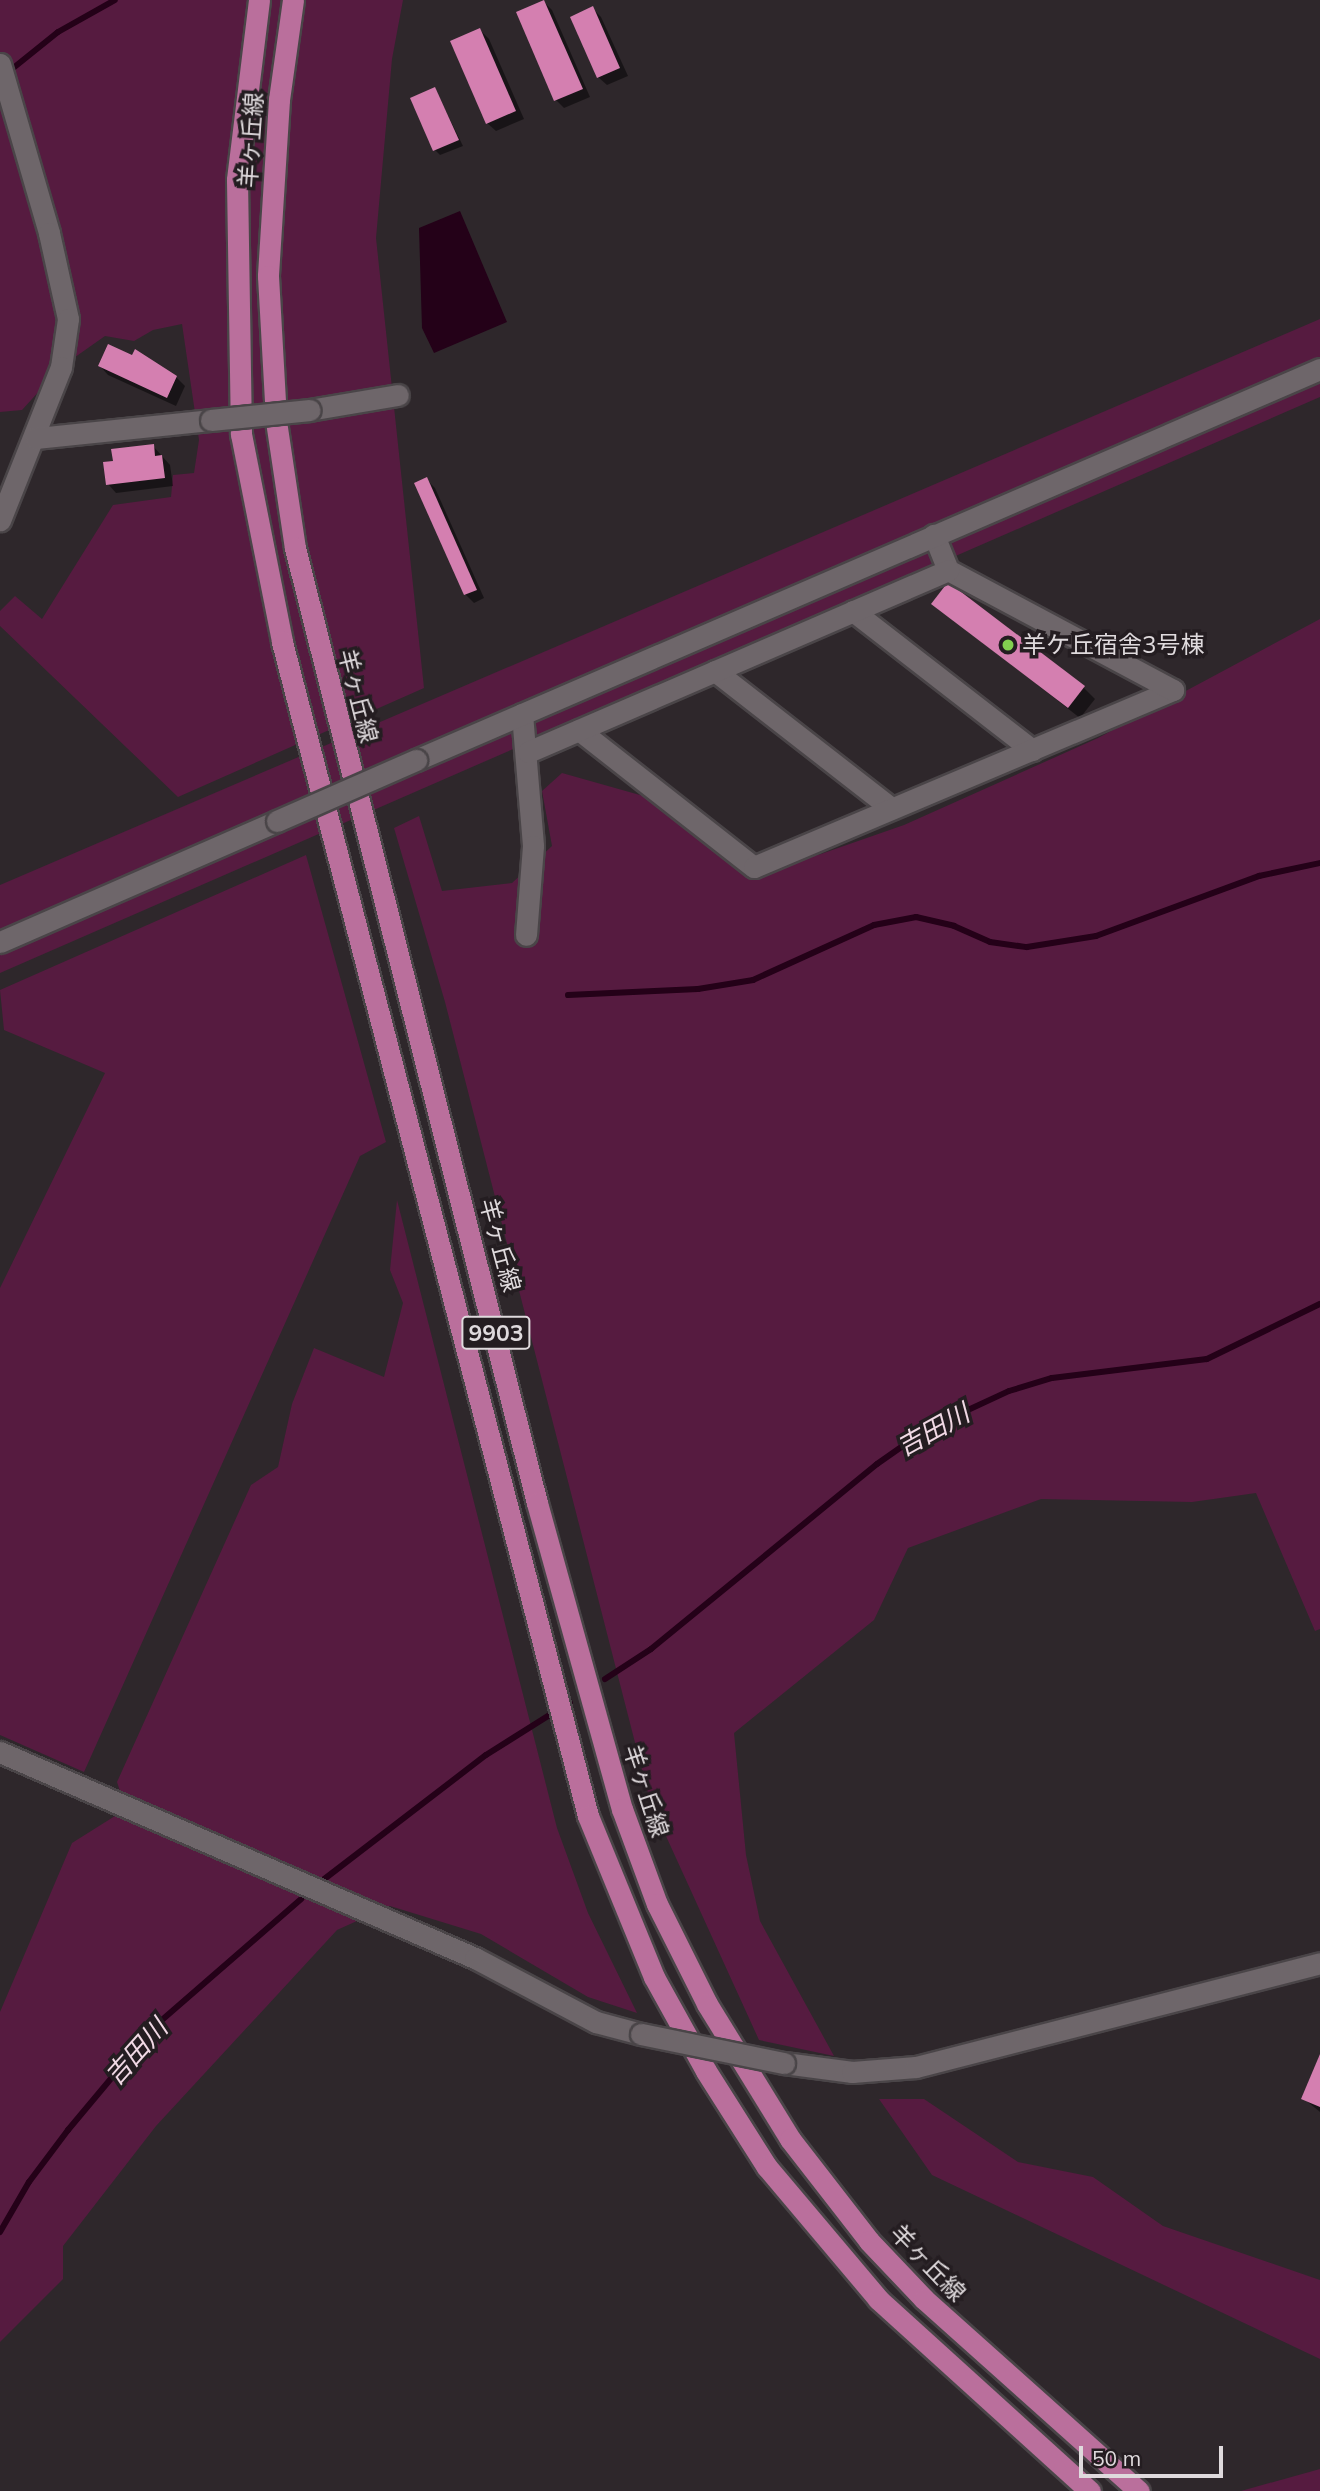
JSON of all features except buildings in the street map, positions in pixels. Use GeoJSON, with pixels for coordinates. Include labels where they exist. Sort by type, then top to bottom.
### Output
{"type":"FeatureCollection","features":[{"type":"Feature","properties":{"kind":"main road","name":"羊ヶ丘線"},"geometry":{"type":"LineString","coordinates":[[259,0],[237,180],[241,434],[282,642],[588,1815],[654,1977],[706,2071],[767,2167],[878,2300],[1090,2491]]}},
{"type":"Feature","properties":{"kind":"main road","name":"羊ヶ丘線"},"geometry":{"type":"LineString","coordinates":[[293,0],[279,100],[268,276],[275,421],[295,548],[537,1503],[622,1809],[657,1904],[707,2004],[790,2140],[869,2241],[924,2299],[1139,2491]]}},
{"type":"Feature","properties":{"kind":"lane"},"geometry":{"type":"LineString","coordinates":[[0,64],[68,320],[61,367],[36,438],[0,520]]}},
{"type":"Feature","properties":{"kind":"lane"},"geometry":{"type":"LineString","coordinates":[[0,942],[1320,369]]}},
{"type":"Feature","properties":{"kind":"lane"},"geometry":{"type":"LineString","coordinates":[[36,438],[309,410],[398,395]]}},
{"type":"Feature","properties":{"kind":"lane"},"geometry":{"type":"LineString","coordinates":[[579,730],[754,867],[1173,690],[948,570],[934,535]]}},
{"type":"Feature","properties":{"kind":"lane"},"geometry":{"type":"LineString","coordinates":[[528,752],[948,570]]}},
{"type":"Feature","properties":{"kind":"lane"},"geometry":{"type":"LineString","coordinates":[[853,611],[1032,750]]}},
{"type":"Feature","properties":{"kind":"lane"},"geometry":{"type":"LineString","coordinates":[[715,671],[892,809]]}},
{"type":"Feature","properties":{"kind":"lane"},"geometry":{"type":"LineString","coordinates":[[522,714],[528,752],[533,846],[526,935]]}},
{"type":"Feature","properties":{"kind":"lane"},"geometry":{"type":"LineString","coordinates":[[0,1752],[475,1958],[596,2022],[641,2034],[785,2063],[852,2073],[916,2067],[1320,1962]]}},
{"type":"Feature","properties":{"kind":"shaded area"},"geometry":{"type":"Polygon","coordinates":[[[0,0],[403,0],[392,59],[376,238],[424,688],[178,797],[0,626],[0,611],[15,596],[42,619],[113,505],[171,497],[173,475],[194,473],[199,440],[182,324],[153,330],[134,341],[105,336],[61,367],[22,410],[0,412],[0,0]]]}},
{"type":"Feature","properties":{"kind":"shaded area"},"geometry":{"type":"Polygon","coordinates":[[[460,211],[507,322],[434,353],[422,328],[419,228],[460,211]]]}},
{"type":"Feature","properties":{"kind":"shaded area"},"geometry":{"type":"Polygon","coordinates":[[[1320,319],[1320,397],[0,973],[0,885],[1320,319]]]}},
{"type":"Feature","properties":{"kind":"shaded area"},"geometry":{"type":"Polygon","coordinates":[[[1320,619],[1320,1629],[1315,1631],[1256,1493],[1192,1502],[1041,1499],[908,1548],[874,1620],[734,1733],[746,1855],[760,1921],[834,2056],[759,2040],[650,1801],[445,1002],[394,828],[419,816],[442,891],[512,883],[552,846],[542,791],[562,773],[647,797],[748,854],[818,855],[904,825],[1098,738],[1320,619]]]}},
{"type":"Feature","properties":{"kind":"shaded area"},"geometry":{"type":"Polygon","coordinates":[[[306,855],[386,1142],[360,1156],[84,1772],[0,1735],[0,1288],[105,1073],[4,1030],[0,990],[306,855]]]}},
{"type":"Feature","properties":{"kind":"shaded area"},"geometry":{"type":"Polygon","coordinates":[[[397,1200],[557,1828],[588,1913],[637,2013],[588,1997],[481,1934],[390,1906],[337,1930],[156,2126],[63,2246],[63,2279],[0,2342],[0,2012],[72,1843],[115,1816],[128,1815],[117,1782],[251,1485],[278,1467],[292,1404],[314,1348],[384,1377],[403,1303],[390,1270],[397,1200]]]}},
{"type":"Feature","properties":{"kind":"shaded area"},"geometry":{"type":"Polygon","coordinates":[[[879,2099],[924,2099],[1018,2162],[1093,2177],[1163,2226],[1320,2280],[1320,2359],[932,2175],[879,2099]]]}},
{"type":"Feature","properties":{"kind":"shaded area"},"geometry":{"type":"Polygon","coordinates":[[[1320,2469],[1320,2491],[1241,2491],[1320,2469]]]}},
{"type":"Feature","properties":{"kind":"waterway"},"geometry":{"type":"LineString","coordinates":[[7,73],[58,32],[115,0]]}},
{"type":"Feature","properties":{"kind":"waterway"},"geometry":{"type":"LineString","coordinates":[[568,995],[698,989],[753,980],[874,925],[916,917],[954,926],[990,942],[1027,947],[1096,936],[1259,876],[1320,863]]}},
{"type":"Feature","properties":{"kind":"waterway","name":"吉田川"},"geometry":{"type":"LineString","coordinates":[[605,1679],[651,1649],[877,1464],[927,1429],[1009,1391],[1052,1378],[1207,1359],[1320,1304]]}},
{"type":"Feature","properties":{"kind":"waterway","name":"吉田川"},"geometry":{"type":"LineString","coordinates":[[323,1880],[486,1755],[570,1702]]}},
{"type":"Feature","properties":{"kind":"waterway","name":"吉田川"},"geometry":{"type":"LineString","coordinates":[[0,2232],[29,2182],[68,2130],[155,2026],[301,1899]]}},
{"type":"Feature","properties":{"kind":"place","name":"羊ケ丘宿舎3号棟"},"geometry":{"type":"Point","coordinates":[1008,645]}}]}
